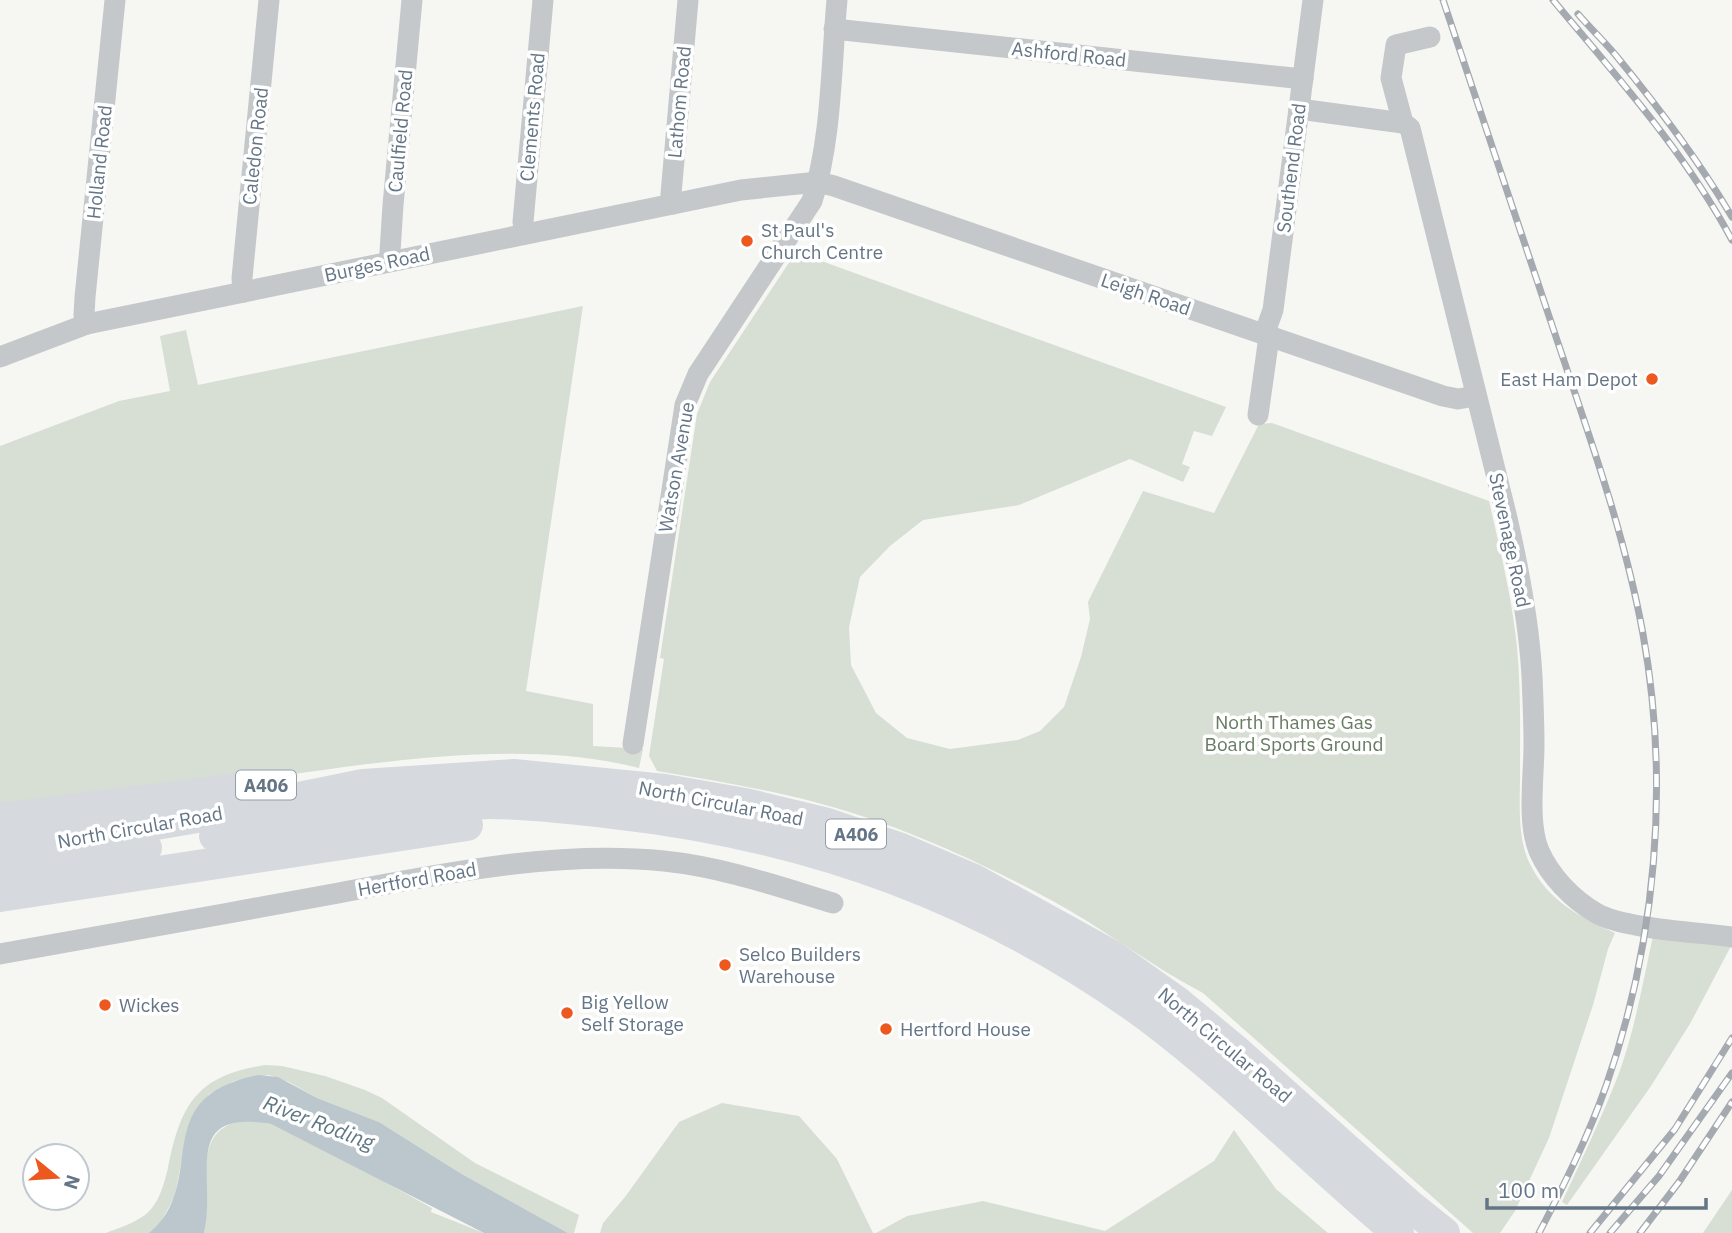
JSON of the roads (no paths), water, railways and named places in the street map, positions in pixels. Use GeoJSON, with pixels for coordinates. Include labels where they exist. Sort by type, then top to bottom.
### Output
{"type":"FeatureCollection","features":[{"type":"Feature","properties":{"kind":"highway","name":"A406"},"geometry":{"type":"LineString","coordinates":[[0,819],[391,769],[514,775]]}},
{"type":"Feature","properties":{"kind":"highway","name":"North Circular Road"},"geometry":{"type":"LineString","coordinates":[[0,873],[250,819],[363,785],[514,775],[665,790],[745,804],[824,823],[901,849],[974,880],[1112,956],[1217,1073],[1398,1233]]}},
{"type":"Feature","properties":{"kind":"highway","name":"North Circular Road"},"geometry":{"type":"LineString","coordinates":[[0,851],[250,819],[489,803],[660,818],[739,832],[816,851],[891,876],[961,906],[1029,941],[1096,981],[1156,1004],[1236,1051],[1444,1233]]}},
{"type":"Feature","properties":{"kind":"highway","name":"A406"},"geometry":{"type":"LineString","coordinates":[[0,895],[442,827],[522,820],[580,809]]}},
{"type":"Feature","properties":{"kind":"street","name":"Holland Road"},"geometry":{"type":"LineString","coordinates":[[87,324],[84,315],[85,297],[115,0]]}},
{"type":"Feature","properties":{"kind":"street","name":"Caledon Road"},"geometry":{"type":"LineString","coordinates":[[243,292],[242,278],[269,0]]}},
{"type":"Feature","properties":{"kind":"street","name":"Caulfield Road"},"geometry":{"type":"LineString","coordinates":[[391,261],[412,0]]}},
{"type":"Feature","properties":{"kind":"street","name":"Clements Road"},"geometry":{"type":"LineString","coordinates":[[525,234],[523,222],[542,0]]}},
{"type":"Feature","properties":{"kind":"street","name":"Lathom Road"},"geometry":{"type":"LineString","coordinates":[[673,204],[671,194],[688,0]]}},
{"type":"Feature","properties":{"kind":"street"},"geometry":{"type":"LineString","coordinates":[[818,183],[837,0]]}},
{"type":"Feature","properties":{"kind":"street","name":"Southend Road"},"geometry":{"type":"LineString","coordinates":[[1258,415],[1313,0]]}},
{"type":"Feature","properties":{"kind":"street","name":"Ashford Road"},"geometry":{"type":"LineString","coordinates":[[834,29],[1303,79]]}},
{"type":"Feature","properties":{"kind":"street","name":"Stevenage Road"},"geometry":{"type":"LineString","coordinates":[[1430,37],[1396,45],[1391,78],[1403,123],[1410,128],[1507,518],[1526,615],[1534,742],[1534,828],[1539,850],[1559,883],[1597,914],[1626,923],[1732,937]]}},
{"type":"Feature","properties":{"kind":"street"},"geometry":{"type":"LineString","coordinates":[[1299,109],[1403,123]]}},
{"type":"Feature","properties":{"kind":"street","name":"Burges Road"},"geometry":{"type":"LineString","coordinates":[[0,357],[87,324],[758,187],[781,177],[802,174],[818,183]]}},
{"type":"Feature","properties":{"kind":"street","name":"Leigh Road"},"geometry":{"type":"LineString","coordinates":[[818,183],[834,186],[1443,396],[1458,399],[1475,396]]}},
{"type":"Feature","properties":{"kind":"street","name":"Watson Avenue"},"geometry":{"type":"LineString","coordinates":[[633,744],[685,405],[698,374],[807,210],[818,183]]}},
{"type":"Feature","properties":{"kind":"street","name":"Hertford Road"},"geometry":{"type":"LineString","coordinates":[[0,954],[447,873],[531,862],[633,859],[690,864],[755,879],[833,903]]}},
{"type":"Feature","properties":{"kind":"water","name":"River Roding"},"geometry":{"type":"Polygon","coordinates":[[[258,1075],[278,1077],[317,1098],[379,1122],[460,1173],[568,1233],[484,1233],[271,1124],[242,1122],[224,1127],[213,1137],[208,1152],[204,1233],[149,1233],[167,1212],[176,1190],[190,1121],[202,1102],[223,1086],[258,1075]]]}},
{"type":"Feature","properties":{"kind":"railway"},"geometry":{"type":"LineString","coordinates":[[1443,0],[1592,443],[1626,557],[1643,634],[1656,748],[1653,863],[1637,976],[1623,1032],[1599,1105],[1539,1233]]}},
{"type":"Feature","properties":{"kind":"railway"},"geometry":{"type":"LineString","coordinates":[[1553,0],[1672,146],[1732,240]]}},
{"type":"Feature","properties":{"kind":"railway"},"geometry":{"type":"LineString","coordinates":[[1578,14],[1613,52],[1663,116],[1732,217]]}},
{"type":"Feature","properties":{"kind":"railway"},"geometry":{"type":"LineString","coordinates":[[1590,1233],[1675,1129],[1732,1038]]}},
{"type":"Feature","properties":{"kind":"railway"},"geometry":{"type":"LineString","coordinates":[[1610,1233],[1659,1176],[1732,1073]]}},
{"type":"Feature","properties":{"kind":"railway"},"geometry":{"type":"LineString","coordinates":[[1640,1233],[1679,1182],[1732,1102]]}},
{"type":"Feature","properties":{"kind":"place","name":"St Paul's Church Centre"},"geometry":{"type":"Point","coordinates":[747,241]}},
{"type":"Feature","properties":{"kind":"place","name":"East Ham Depot"},"geometry":{"type":"Point","coordinates":[1652,379]}},
{"type":"Feature","properties":{"kind":"place","name":"Selco Builders Warehouse"},"geometry":{"type":"Point","coordinates":[725,965]}},
{"type":"Feature","properties":{"kind":"place","name":"Wickes"},"geometry":{"type":"Point","coordinates":[105,1005]}},
{"type":"Feature","properties":{"kind":"place","name":"Big Yellow Self Storage"},"geometry":{"type":"Point","coordinates":[567,1013]}},
{"type":"Feature","properties":{"kind":"place","name":"Hertford House"},"geometry":{"type":"Point","coordinates":[886,1029]}},
{"type":"Feature","properties":{"kind":"park label","name":"North Thames Gas Board Sports Ground"},"geometry":{"type":"Point","coordinates":[1294,733]}}]}
